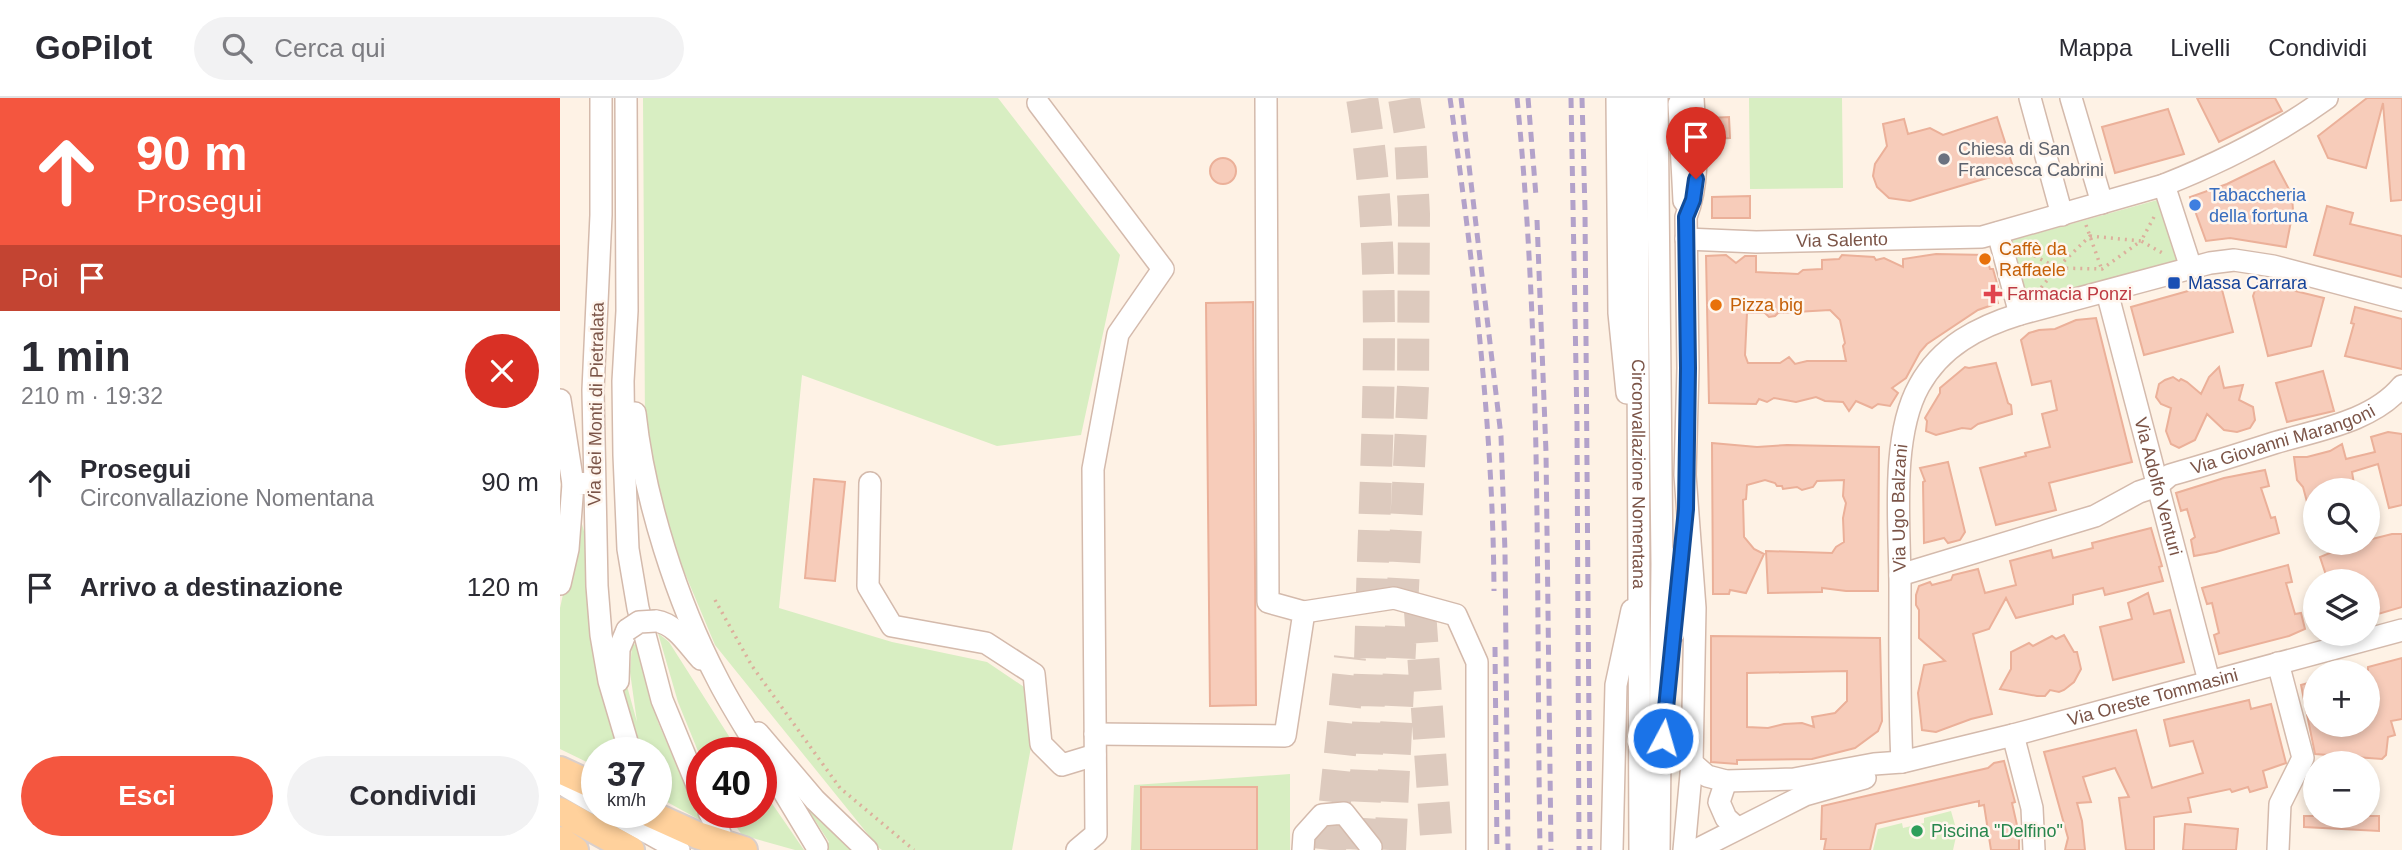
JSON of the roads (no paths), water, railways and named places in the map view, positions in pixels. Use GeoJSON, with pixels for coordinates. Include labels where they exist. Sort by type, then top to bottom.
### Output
{"type":"FeatureCollection","features":[{"type":"Feature","properties":{"kind":"main road"},"geometry":{"type":"LineString","coordinates":[[560,770],[581,780]]}},
{"type":"Feature","properties":{"kind":"main road"},"geometry":{"type":"LineString","coordinates":[[560,811],[631,850]]}},
{"type":"Feature","properties":{"kind":"main road"},"geometry":{"type":"LineString","coordinates":[[672,824],[696,835],[744,850]]}},
{"type":"Feature","properties":{"kind":"main road"},"geometry":{"type":"LineString","coordinates":[[560,840],[575,850]]}},
{"type":"Feature","properties":{"kind":"street","name":"Via dei Monti di Pietralata"},"geometry":{"type":"LineString","coordinates":[[601,98],[601,215],[593,390],[583,483],[608,681],[626,737]]}},
{"type":"Feature","properties":{"kind":"street","name":"Via dei Monti di Pietralata"},"geometry":{"type":"LineString","coordinates":[[626,98],[624,498],[633,585],[662,700],[686,758]]}},
{"type":"Feature","properties":{"kind":"street"},"geometry":{"type":"LineString","coordinates":[[1266,98],[1268,602],[1304,612],[1394,598],[1457,615],[1477,662],[1477,850]]}},
{"type":"Feature","properties":{"kind":"street"},"geometry":{"type":"LineString","coordinates":[[1617,98],[1621,338],[1626,388],[1638,454]]}},
{"type":"Feature","properties":{"kind":"street","name":"Circonvallazione Nomentana"},"geometry":{"type":"LineString","coordinates":[[1637,98],[1640,850]]}},
{"type":"Feature","properties":{"kind":"street","name":"Circonvallazione Nomentana"},"geometry":{"type":"LineString","coordinates":[[1657,98],[1660,850]]}},
{"type":"Feature","properties":{"kind":"street"},"geometry":{"type":"LineString","coordinates":[[1678,98],[1686,217],[1686,509],[1695,589],[1692,763],[1684,850]]}},
{"type":"Feature","properties":{"kind":"street"},"geometry":{"type":"LineString","coordinates":[[1686,217],[1693,200],[1696,179],[1692,98]]}},
{"type":"Feature","properties":{"kind":"street"},"geometry":{"type":"LineString","coordinates":[[2030,98],[2062,215]]}},
{"type":"Feature","properties":{"kind":"street"},"geometry":{"type":"LineString","coordinates":[[2071,98],[2102,204]]}},
{"type":"Feature","properties":{"kind":"street"},"geometry":{"type":"LineString","coordinates":[[2184,265],[2162,195],[2267,139],[2327,98]]}},
{"type":"Feature","properties":{"kind":"street"},"geometry":{"type":"LineString","coordinates":[[1038,103],[1163,269],[1118,334],[1093,469],[1096,834],[1077,850]]}},
{"type":"Feature","properties":{"kind":"street","name":"Via Salento"},"geometry":{"type":"LineString","coordinates":[[1686,239],[1756,242],[1982,237],[2102,204],[2162,195]]}},
{"type":"Feature","properties":{"kind":"street"},"geometry":{"type":"LineString","coordinates":[[1998,233],[2026,306]]}},
{"type":"Feature","properties":{"kind":"street","name":"Via Ugo Balzani"},"geometry":{"type":"LineString","coordinates":[[1902,762],[1900,575],[1905,422],[1914,395],[1933,365],[1948,349],[2026,306],[2184,265],[2223,261],[2249,262],[2402,300]]}},
{"type":"Feature","properties":{"kind":"street"},"geometry":{"type":"LineString","coordinates":[[1659,274],[1675,377],[1685,475]]}},
{"type":"Feature","properties":{"kind":"street","name":"Via Adolfo Venturi"},"geometry":{"type":"LineString","coordinates":[[2106,287],[2209,681]]}},
{"type":"Feature","properties":{"kind":"street","name":"Via dei Monti di Pietralata"},"geometry":{"type":"LineString","coordinates":[[626,334],[637,435],[651,504],[676,579],[721,685]]}},
{"type":"Feature","properties":{"kind":"street","name":"Via Giovanni Marangoni"},"geometry":{"type":"LineString","coordinates":[[1900,575],[2095,516],[2139,492],[2157,486],[2170,475],[2346,421],[2375,409],[2391,399],[2402,386]]}},
{"type":"Feature","properties":{"kind":"street"},"geometry":{"type":"LineString","coordinates":[[560,400],[583,483],[560,584]]}},
{"type":"Feature","properties":{"kind":"street"},"geometry":{"type":"LineString","coordinates":[[870,482],[868,586],[892,626],[986,643],[1034,674],[1041,744],[1062,765],[1095,744],[1286,736],[1304,612]]}},
{"type":"Feature","properties":{"kind":"street"},"geometry":{"type":"LineString","coordinates":[[1661,764],[1686,509]]}},
{"type":"Feature","properties":{"kind":"street"},"geometry":{"type":"LineString","coordinates":[[1612,850],[1616,685],[1639,580]]}},
{"type":"Feature","properties":{"kind":"street","name":"Via dei Monti di Pietralata"},"geometry":{"type":"LineString","coordinates":[[618,708],[619,649],[627,630],[639,622],[656,621],[673,628],[721,685]]}},
{"type":"Feature","properties":{"kind":"street","name":"Via Oreste Tommasini"},"geometry":{"type":"LineString","coordinates":[[1804,787],[1876,775],[1902,762],[2013,735],[2402,630]]}},
{"type":"Feature","properties":{"kind":"street"},"geometry":{"type":"LineString","coordinates":[[2278,663],[2304,758],[2280,804],[2278,850]]}},
{"type":"Feature","properties":{"kind":"street"},"geometry":{"type":"LineString","coordinates":[[721,685],[752,737]]}},
{"type":"Feature","properties":{"kind":"street"},"geometry":{"type":"LineString","coordinates":[[721,685],[808,792],[867,850]]}},
{"type":"Feature","properties":{"kind":"street"},"geometry":{"type":"LineString","coordinates":[[2013,735],[2032,808],[2034,850]]}},
{"type":"Feature","properties":{"kind":"street"},"geometry":{"type":"LineString","coordinates":[[1692,763],[1707,776],[1726,781],[1804,787]]}},
{"type":"Feature","properties":{"kind":"street"},"geometry":{"type":"LineString","coordinates":[[777,780],[817,846]]}},
{"type":"Feature","properties":{"kind":"street"},"geometry":{"type":"LineString","coordinates":[[1726,781],[1719,802],[1726,818],[1737,828]]}},
{"type":"Feature","properties":{"kind":"street"},"geometry":{"type":"LineString","coordinates":[[560,783],[581,795]]}},
{"type":"Feature","properties":{"kind":"street"},"geometry":{"type":"LineString","coordinates":[[1696,850],[1804,787]]}},
{"type":"Feature","properties":{"kind":"street"},"geometry":{"type":"LineString","coordinates":[[1303,850],[1304,835],[1322,815],[1344,813],[1371,847]]}},
{"type":"Feature","properties":{"kind":"street"},"geometry":{"type":"LineString","coordinates":[[640,828],[679,850]]}},
{"type":"Feature","properties":{"kind":"street"},"geometry":{"type":"LineString","coordinates":[[718,828],[720,832]]}},
{"type":"Feature","properties":{"kind":"tunnel"},"geometry":{"type":"LineString","coordinates":[[1362,98],[1375,206],[1379,369],[1362,850]]}},
{"type":"Feature","properties":{"kind":"tunnel"},"geometry":{"type":"LineString","coordinates":[[1390,850],[1413,386],[1414,214],[1410,134],[1404,98]]}},
{"type":"Feature","properties":{"kind":"tunnel"},"geometry":{"type":"LineString","coordinates":[[1420,611],[1437,850]]}},
{"type":"Feature","properties":{"kind":"tunnel"},"geometry":{"type":"LineString","coordinates":[[1330,850],[1350,657]]}},
{"type":"Feature","properties":{"kind":"railway"},"geometry":{"type":"LineString","coordinates":[[1450,98],[1486,406],[1494,591]]}},
{"type":"Feature","properties":{"kind":"railway"},"geometry":{"type":"LineString","coordinates":[[1461,98],[1501,436],[1508,850]]}},
{"type":"Feature","properties":{"kind":"railway"},"geometry":{"type":"LineString","coordinates":[[1517,98],[1531,286],[1534,380],[1540,850]]}},
{"type":"Feature","properties":{"kind":"railway"},"geometry":{"type":"LineString","coordinates":[[1528,98],[1536,196]]}},
{"type":"Feature","properties":{"kind":"railway"},"geometry":{"type":"LineString","coordinates":[[1571,98],[1577,423],[1579,850]]}},
{"type":"Feature","properties":{"kind":"railway"},"geometry":{"type":"LineString","coordinates":[[1582,98],[1590,850]]}},
{"type":"Feature","properties":{"kind":"railway"},"geometry":{"type":"LineString","coordinates":[[1537,220],[1546,452],[1551,850]]}},
{"type":"Feature","properties":{"kind":"railway"},"geometry":{"type":"LineString","coordinates":[[1495,647],[1497,850]]}},
{"type":"Feature","properties":{"kind":"place","name":"Chiesa di San Francesca Cabrini"},"geometry":{"type":"Point","coordinates":[1944,159]}},
{"type":"Feature","properties":{"kind":"place","name":"Tabaccheria della fortuna"},"geometry":{"type":"Point","coordinates":[2195,205]}},
{"type":"Feature","properties":{"kind":"place","name":"Caffè da Raffaele"},"geometry":{"type":"Point","coordinates":[1985,259]}},
{"type":"Feature","properties":{"kind":"place","name":"Massa Carrara"},"geometry":{"type":"Point","coordinates":[2174,283]}},
{"type":"Feature","properties":{"kind":"place","name":"Farmacia Ponzi"},"geometry":{"type":"Point","coordinates":[1993,294]}},
{"type":"Feature","properties":{"kind":"place","name":"Pizza big"},"geometry":{"type":"Point","coordinates":[1716,305]}},
{"type":"Feature","properties":{"kind":"place","name":"Piscina \"Delfino\""},"geometry":{"type":"Point","coordinates":[1917,831]}}]}
